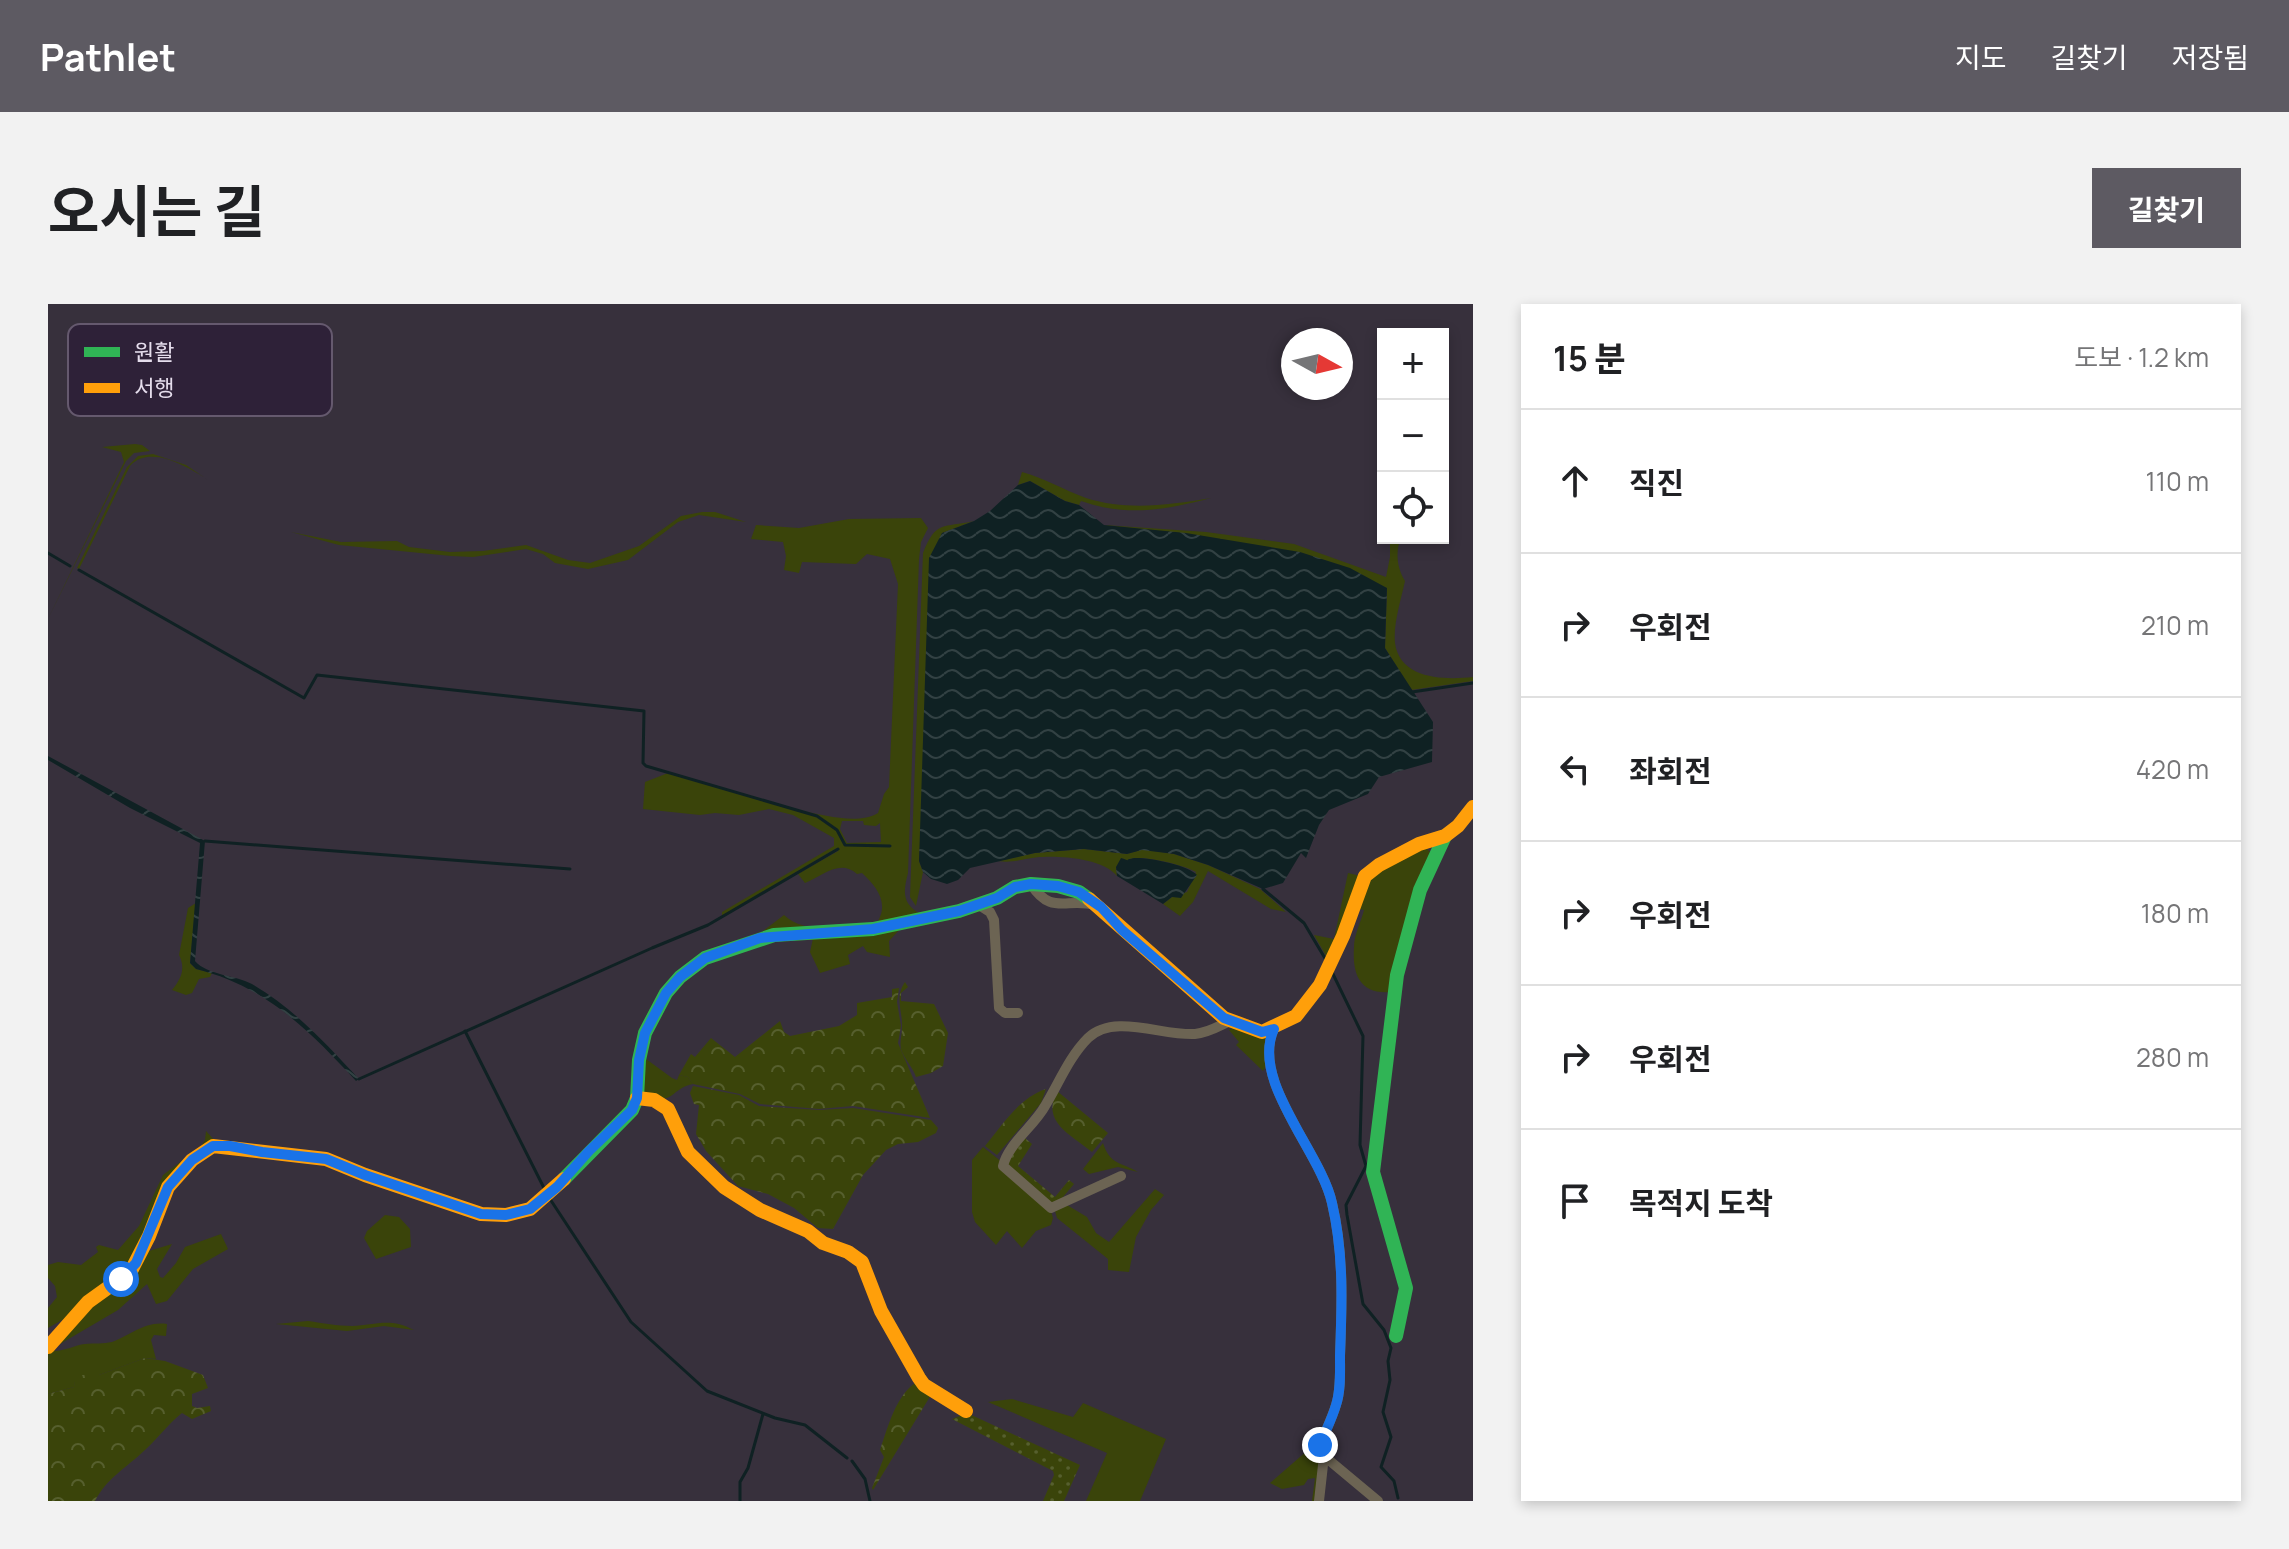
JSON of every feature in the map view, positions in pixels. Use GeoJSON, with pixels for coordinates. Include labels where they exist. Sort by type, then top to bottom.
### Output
{"type":"FeatureCollection","features":[{"type":"Feature","properties":{"kind":"street"},"geometry":{"type":"LineString","coordinates":[[48,1347],[88,1302],[131,1271],[168,1187],[192,1160],[213,1146],[319,1157],[481,1214],[506,1215],[530,1209],[548,1196],[589,1151],[626,1119],[637,1098],[639,1060],[645,1033],[666,993],[680,977],[705,958],[774,935],[873,929],[979,905],[1015,887],[1031,884],[1071,888],[1101,907],[1149,954],[1230,1021],[1262,1032],[1274,1029],[1296,1016],[1320,985],[1343,936],[1365,876],[1419,844],[1445,836],[1458,826],[1473,807]]}},
{"type":"Feature","properties":{"kind":"street"},"geometry":{"type":"LineString","coordinates":[[1396,1336],[1406,1288],[1373,1172],[1397,975],[1420,890],[1445,836]]}},
{"type":"Feature","properties":{"kind":"street"},"geometry":{"type":"LineString","coordinates":[[979,905],[990,912],[994,920],[999,1008],[1005,1013],[1018,1013]]}},
{"type":"Feature","properties":{"kind":"street"},"geometry":{"type":"LineString","coordinates":[[1121,1176],[1051,1208],[1003,1166],[1012,1149],[1045,1107],[1073,1057],[1098,1030],[1114,1025],[1194,1034],[1207,1032],[1230,1021]]}},
{"type":"Feature","properties":{"kind":"street"},"geometry":{"type":"LineString","coordinates":[[1274,1029],[1269,1040],[1268,1067],[1288,1113],[1326,1183],[1339,1249],[1343,1317],[1340,1379],[1337,1403],[1320,1445],[1324,1456],[1319,1501]]}},
{"type":"Feature","properties":{"kind":"street"},"geometry":{"type":"LineString","coordinates":[[637,1098],[654,1100],[668,1109],[688,1152],[724,1187],[760,1210],[808,1231],[823,1243],[848,1252],[862,1262],[881,1311],[919,1378],[924,1385],[966,1411]]}},
{"type":"Feature","properties":{"kind":"street"},"geometry":{"type":"LineString","coordinates":[[1324,1456],[1378,1501]]}},
{"type":"Feature","properties":{"kind":"green space"},"geometry":{"type":"Polygon","coordinates":[[[135,444],[150,451],[134,453],[126,461],[48,619],[124,462],[121,452],[102,447],[135,444]]]}},
{"type":"Feature","properties":{"kind":"green space"},"geometry":{"type":"Polygon","coordinates":[[[153,454],[186,465],[208,480],[169,460],[148,457],[138,460],[130,466],[77,568],[127,467],[138,456],[153,454]]]}},
{"type":"Feature","properties":{"kind":"green space"},"geometry":{"type":"Polygon","coordinates":[[[1022,472],[1101,502],[1132,506],[1164,505],[1211,498],[1146,510],[1114,509],[1081,501],[1079,505],[1065,501],[1030,481],[1018,485],[1022,472]]]}},
{"type":"Feature","properties":{"kind":"green space"},"geometry":{"type":"Polygon","coordinates":[[[715,512],[746,522],[699,515],[678,522],[628,560],[588,569],[555,563],[543,554],[526,549],[473,557],[451,556],[339,545],[291,532],[341,542],[397,541],[409,547],[450,552],[526,545],[568,560],[590,563],[639,546],[681,516],[715,512]]]}},
{"type":"Feature","properties":{"kind":"green space"},"geometry":{"type":"Polygon","coordinates":[[[921,518],[928,528],[921,542],[919,559],[905,892],[907,902],[921,914],[873,927],[755,937],[784,915],[793,922],[816,928],[842,928],[878,921],[881,901],[876,889],[862,873],[844,868],[832,870],[805,883],[798,874],[838,851],[837,848],[722,916],[722,912],[834,846],[834,838],[793,815],[769,809],[739,815],[700,815],[643,809],[645,782],[668,773],[817,817],[836,830],[822,819],[816,816],[802,811],[841,818],[870,817],[878,813],[889,787],[898,584],[890,559],[867,554],[856,564],[802,562],[799,573],[784,570],[786,556],[783,542],[751,539],[756,525],[799,528],[849,519],[921,518]],[[842,821],[840,829],[847,843],[881,842],[880,823],[876,826],[864,825],[863,821],[842,821]],[[836,830],[845,846],[890,846],[845,844],[836,830]]]}},
{"type":"Feature","properties":{"kind":"green space"},"geometry":{"type":"Polygon","coordinates":[[[974,521],[942,533],[919,861],[923,872],[916,906],[910,897],[923,553],[937,530],[974,521]]]}},
{"type":"Feature","properties":{"kind":"green space"},"geometry":{"type":"Polygon","coordinates":[[[1104,525],[1206,532],[1294,544],[1386,577],[1390,544],[1399,544],[1398,560],[1405,581],[1395,628],[1399,655],[1415,671],[1426,675],[1473,677],[1473,681],[1411,690],[1385,648],[1387,588],[1104,525]]]}},
{"type":"Feature","properties":{"kind":"green space"},"geometry":{"type":"Polygon","coordinates":[[[1424,846],[1432,854],[1392,992],[1373,990],[1361,982],[1355,967],[1354,942],[1364,910],[1358,909],[1378,871],[1424,846]]]}},
{"type":"Feature","properties":{"kind":"green space"},"geometry":{"type":"Polygon","coordinates":[[[1084,849],[1127,854],[1142,849],[1174,854],[1208,865],[1260,889],[1286,912],[1271,909],[1208,871],[1193,902],[1180,916],[1163,904],[1187,892],[1196,872],[1158,860],[1130,859],[1116,867],[1117,876],[1093,862],[1072,858],[998,861],[1035,853],[1084,849]]]}},
{"type":"Feature","properties":{"kind":"green space"},"geometry":{"type":"Polygon","coordinates":[[[1348,873],[1361,876],[1329,961],[1314,935],[1334,939],[1348,873]]]}},
{"type":"Feature","properties":{"kind":"green space"},"geometry":{"type":"Polygon","coordinates":[[[196,903],[190,963],[196,969],[212,973],[210,977],[199,979],[192,993],[186,995],[172,990],[182,974],[179,955],[188,908],[196,903]]]}},
{"type":"Feature","properties":{"kind":"green space"},"geometry":{"type":"Polygon","coordinates":[[[905,924],[889,941],[890,957],[867,952],[863,946],[848,955],[850,964],[820,973],[810,952],[814,934],[905,924]]]}},
{"type":"Feature","properties":{"kind":"green space"},"geometry":{"type":"Polygon","coordinates":[[[905,982],[908,987],[901,993],[901,1001],[934,1004],[948,1033],[943,1066],[916,1077],[901,1047],[899,999],[902,988],[905,982]]]}},
{"type":"Feature","properties":{"kind":"green space"},"geometry":{"type":"Polygon","coordinates":[[[899,988],[897,1002],[901,1026],[898,1043],[930,1118],[853,1106],[819,1109],[760,1104],[740,1094],[693,1084],[688,1077],[679,1075],[691,1054],[695,1057],[711,1038],[735,1057],[780,1021],[784,1032],[790,1036],[839,1026],[857,1015],[857,1003],[892,997],[892,989],[899,988]]]}},
{"type":"Feature","properties":{"kind":"green space"},"geometry":{"type":"Polygon","coordinates":[[[1233,1027],[1267,1037],[1263,1071],[1236,1045],[1239,1042],[1229,1030],[1233,1027]]]}},
{"type":"Feature","properties":{"kind":"green space"},"geometry":{"type":"Polygon","coordinates":[[[642,1056],[672,1078],[677,1080],[679,1075],[688,1077],[693,1084],[663,1099],[646,1096],[638,1084],[642,1056]]]}},
{"type":"Feature","properties":{"kind":"green space"},"geometry":{"type":"Polygon","coordinates":[[[693,1086],[739,1095],[759,1106],[819,1110],[853,1108],[931,1120],[938,1128],[936,1133],[918,1142],[898,1144],[886,1150],[863,1175],[833,1229],[818,1228],[794,1208],[768,1194],[738,1186],[706,1151],[696,1134],[699,1105],[694,1104],[690,1093],[693,1086]]]}},
{"type":"Feature","properties":{"kind":"green space"},"geometry":{"type":"Polygon","coordinates":[[[1046,1089],[1041,1103],[997,1155],[985,1146],[1020,1105],[1046,1089]]]}},
{"type":"Feature","properties":{"kind":"green space"},"geometry":{"type":"Polygon","coordinates":[[[1057,1091],[1108,1133],[1092,1152],[1067,1133],[1055,1119],[1053,1102],[1057,1091]]]}},
{"type":"Feature","properties":{"kind":"green space"},"geometry":{"type":"Polygon","coordinates":[[[206,1131],[217,1143],[184,1164],[131,1266],[69,1316],[48,1328],[48,1308],[57,1297],[55,1286],[48,1278],[48,1265],[58,1262],[81,1265],[98,1252],[96,1247],[99,1245],[118,1250],[139,1226],[163,1175],[201,1146],[206,1131]]]}},
{"type":"Feature","properties":{"kind":"green space"},"geometry":{"type":"Polygon","coordinates":[[[1025,1138],[1032,1144],[1018,1166],[1055,1197],[1069,1180],[1074,1184],[1058,1203],[1051,1206],[1008,1170],[1007,1160],[1025,1138]]]}},
{"type":"Feature","properties":{"kind":"green space"},"geometry":{"type":"Polygon","coordinates":[[[1103,1143],[1113,1159],[1138,1172],[1118,1167],[1089,1174],[1083,1169],[1103,1143]]]}},
{"type":"Feature","properties":{"kind":"green space"},"geometry":{"type":"Polygon","coordinates":[[[983,1147],[1050,1208],[1053,1218],[1051,1225],[1036,1231],[1022,1248],[1007,1231],[996,1245],[975,1222],[972,1212],[972,1160],[983,1147]]]}},
{"type":"Feature","properties":{"kind":"green space"},"geometry":{"type":"Polygon","coordinates":[[[1155,1189],[1164,1195],[1151,1210],[1136,1237],[1129,1272],[1108,1270],[1108,1259],[1057,1218],[1055,1211],[1067,1205],[1087,1217],[1096,1233],[1109,1242],[1155,1189]]]}},
{"type":"Feature","properties":{"kind":"green space"},"geometry":{"type":"Polygon","coordinates":[[[171,1191],[149,1251],[172,1244],[157,1269],[160,1277],[163,1278],[176,1263],[185,1247],[221,1234],[228,1249],[193,1269],[167,1301],[156,1304],[147,1284],[118,1310],[55,1347],[54,1351],[112,1342],[145,1327],[167,1324],[166,1336],[154,1335],[151,1340],[156,1359],[145,1358],[99,1375],[76,1375],[74,1387],[48,1394],[48,1350],[59,1336],[122,1280],[171,1191]]]}},
{"type":"Feature","properties":{"kind":"green space"},"geometry":{"type":"Polygon","coordinates":[[[385,1215],[399,1217],[410,1229],[411,1247],[376,1259],[364,1238],[367,1231],[385,1215]]]}},
{"type":"Feature","properties":{"kind":"green space"},"geometry":{"type":"Polygon","coordinates":[[[308,1321],[352,1326],[390,1323],[414,1330],[384,1326],[347,1331],[276,1324],[308,1321]]]}},
{"type":"Feature","properties":{"kind":"green space"},"geometry":{"type":"Polygon","coordinates":[[[145,1358],[165,1361],[203,1375],[208,1388],[192,1394],[192,1406],[210,1406],[211,1411],[192,1419],[182,1413],[111,1480],[95,1501],[48,1501],[48,1394],[74,1387],[75,1375],[99,1375],[145,1358]]]}},
{"type":"Feature","properties":{"kind":"green space"},"geometry":{"type":"Polygon","coordinates":[[[918,1381],[931,1395],[873,1490],[884,1457],[880,1450],[894,1412],[904,1394],[918,1381]]]}},
{"type":"Feature","properties":{"kind":"green space"},"geometry":{"type":"Polygon","coordinates":[[[1012,1399],[1073,1417],[1083,1403],[1166,1439],[1140,1501],[1086,1501],[1107,1453],[988,1402],[1012,1399]]]}},
{"type":"Feature","properties":{"kind":"green space"},"geometry":{"type":"Polygon","coordinates":[[[967,1413],[1080,1465],[1064,1501],[1043,1501],[1053,1471],[952,1419],[967,1413]]]}},
{"type":"Feature","properties":{"kind":"green space"},"geometry":{"type":"Polygon","coordinates":[[[1317,1448],[1316,1501],[1312,1501],[1315,1478],[1308,1479],[1304,1485],[1282,1489],[1270,1483],[1308,1450],[1317,1448]]]}},
{"type":"Feature","properties":{"kind":"water"},"geometry":{"type":"Polygon","coordinates":[[[1030,481],[1065,501],[1079,505],[1104,525],[1186,533],[1300,552],[1350,568],[1387,588],[1385,648],[1433,722],[1432,762],[1379,777],[1368,794],[1329,810],[1319,825],[1306,858],[1301,853],[1283,883],[1263,889],[1174,854],[1142,850],[1127,854],[1084,849],[1035,853],[970,868],[958,880],[947,884],[931,879],[923,872],[919,861],[929,558],[942,533],[974,521],[1018,485],[1030,481]]]}},
{"type":"Feature","properties":{"kind":"water"},"geometry":{"type":"Polygon","coordinates":[[[48,756],[205,841],[195,961],[207,969],[252,984],[282,1004],[359,1079],[356,1081],[321,1044],[265,998],[244,986],[196,969],[190,963],[200,843],[130,808],[48,760],[48,756]]]}},
{"type":"Feature","properties":{"kind":"water"},"geometry":{"type":"Polygon","coordinates":[[[1121,858],[1168,862],[1197,875],[1181,898],[1172,897],[1163,904],[1117,876],[1116,867],[1121,858]]]}},
{"type":"Feature","properties":{"kind":"waterway"},"geometry":{"type":"LineString","coordinates":[[48,553],[70,566]]}},
{"type":"Feature","properties":{"kind":"waterway"},"geometry":{"type":"LineString","coordinates":[[79,570],[304,698],[317,675],[644,711],[643,763],[646,766],[817,816],[837,830],[845,845],[890,846]]}},
{"type":"Feature","properties":{"kind":"waterway"},"geometry":{"type":"LineString","coordinates":[[1412,692],[1473,683]]}},
{"type":"Feature","properties":{"kind":"waterway"},"geometry":{"type":"LineString","coordinates":[[205,841],[570,869]]}},
{"type":"Feature","properties":{"kind":"waterway"},"geometry":{"type":"LineString","coordinates":[[359,1079],[708,925],[838,849]]}},
{"type":"Feature","properties":{"kind":"waterway"},"geometry":{"type":"LineString","coordinates":[[1263,889],[1304,923],[1326,960]]}},
{"type":"Feature","properties":{"kind":"waterway"},"geometry":{"type":"LineString","coordinates":[[1332,972],[1363,1036],[1360,1145],[1366,1166],[1346,1205],[1363,1304],[1384,1330],[1391,1348],[1388,1361],[1390,1380],[1383,1412],[1391,1437],[1381,1467],[1394,1481],[1398,1498]]}},
{"type":"Feature","properties":{"kind":"waterway"},"geometry":{"type":"LineString","coordinates":[[465,1031],[546,1192]]}},
{"type":"Feature","properties":{"kind":"waterway"},"geometry":{"type":"LineString","coordinates":[[550,1199],[631,1322],[707,1391],[775,1418],[805,1425],[847,1458]]}},
{"type":"Feature","properties":{"kind":"waterway"},"geometry":{"type":"LineString","coordinates":[[740,1501],[740,1482],[748,1468],[763,1414]]}},
{"type":"Feature","properties":{"kind":"waterway"},"geometry":{"type":"LineString","coordinates":[[852,1461],[865,1479],[870,1501]]}},
{"type":"Feature","properties":{"kind":"traffic: fast"},"geometry":{"type":"LineString","coordinates":[[1396,1336],[1406,1288],[1373,1172],[1397,975],[1420,890],[1445,836]]}},
{"type":"Feature","properties":{"kind":"traffic: fast"},"geometry":{"type":"LineString","coordinates":[[564,1179],[632,1110],[637,1098],[639,1060],[645,1033],[666,993],[680,977],[705,958],[774,935],[873,929],[959,911],[997,898],[1015,887],[1031,884],[1058,886],[1079,892],[1089,899]]}},
{"type":"Feature","properties":{"kind":"traffic: slow"},"geometry":{"type":"LineString","coordinates":[[1089,899],[1224,1018],[1262,1032],[1296,1016],[1320,985],[1343,936],[1365,876],[1419,844],[1445,836],[1458,826],[1473,807]]}},
{"type":"Feature","properties":{"kind":"traffic: slow"},"geometry":{"type":"LineString","coordinates":[[637,1098],[654,1100],[668,1109],[688,1152],[724,1187],[760,1210],[808,1231],[823,1243],[848,1252],[862,1262],[881,1311],[919,1378],[924,1385],[966,1411]]}},
{"type":"Feature","properties":{"kind":"traffic: slow"},"geometry":{"type":"LineString","coordinates":[[48,1347],[88,1302],[131,1271],[168,1187],[192,1160],[213,1146],[326,1159],[481,1214],[506,1215],[530,1209],[564,1179]]}},
{"type":"Feature","properties":{"kind":"route"},"geometry":{"type":"LineString","coordinates":[[121,1279],[136,1263],[162,1198],[174,1178],[192,1160],[213,1146],[319,1157],[481,1214],[506,1215],[530,1209],[557,1187],[589,1151],[626,1119],[637,1098],[636,1083],[645,1033],[666,993],[680,977],[705,958],[774,935],[873,929],[959,911],[997,898],[1015,887],[1046,884],[1071,888],[1101,907],[1122,930],[1224,1018],[1262,1032],[1274,1029],[1269,1040],[1268,1067],[1288,1113],[1326,1183],[1339,1249],[1343,1317],[1340,1379],[1337,1403],[1320,1445]]}}]}
